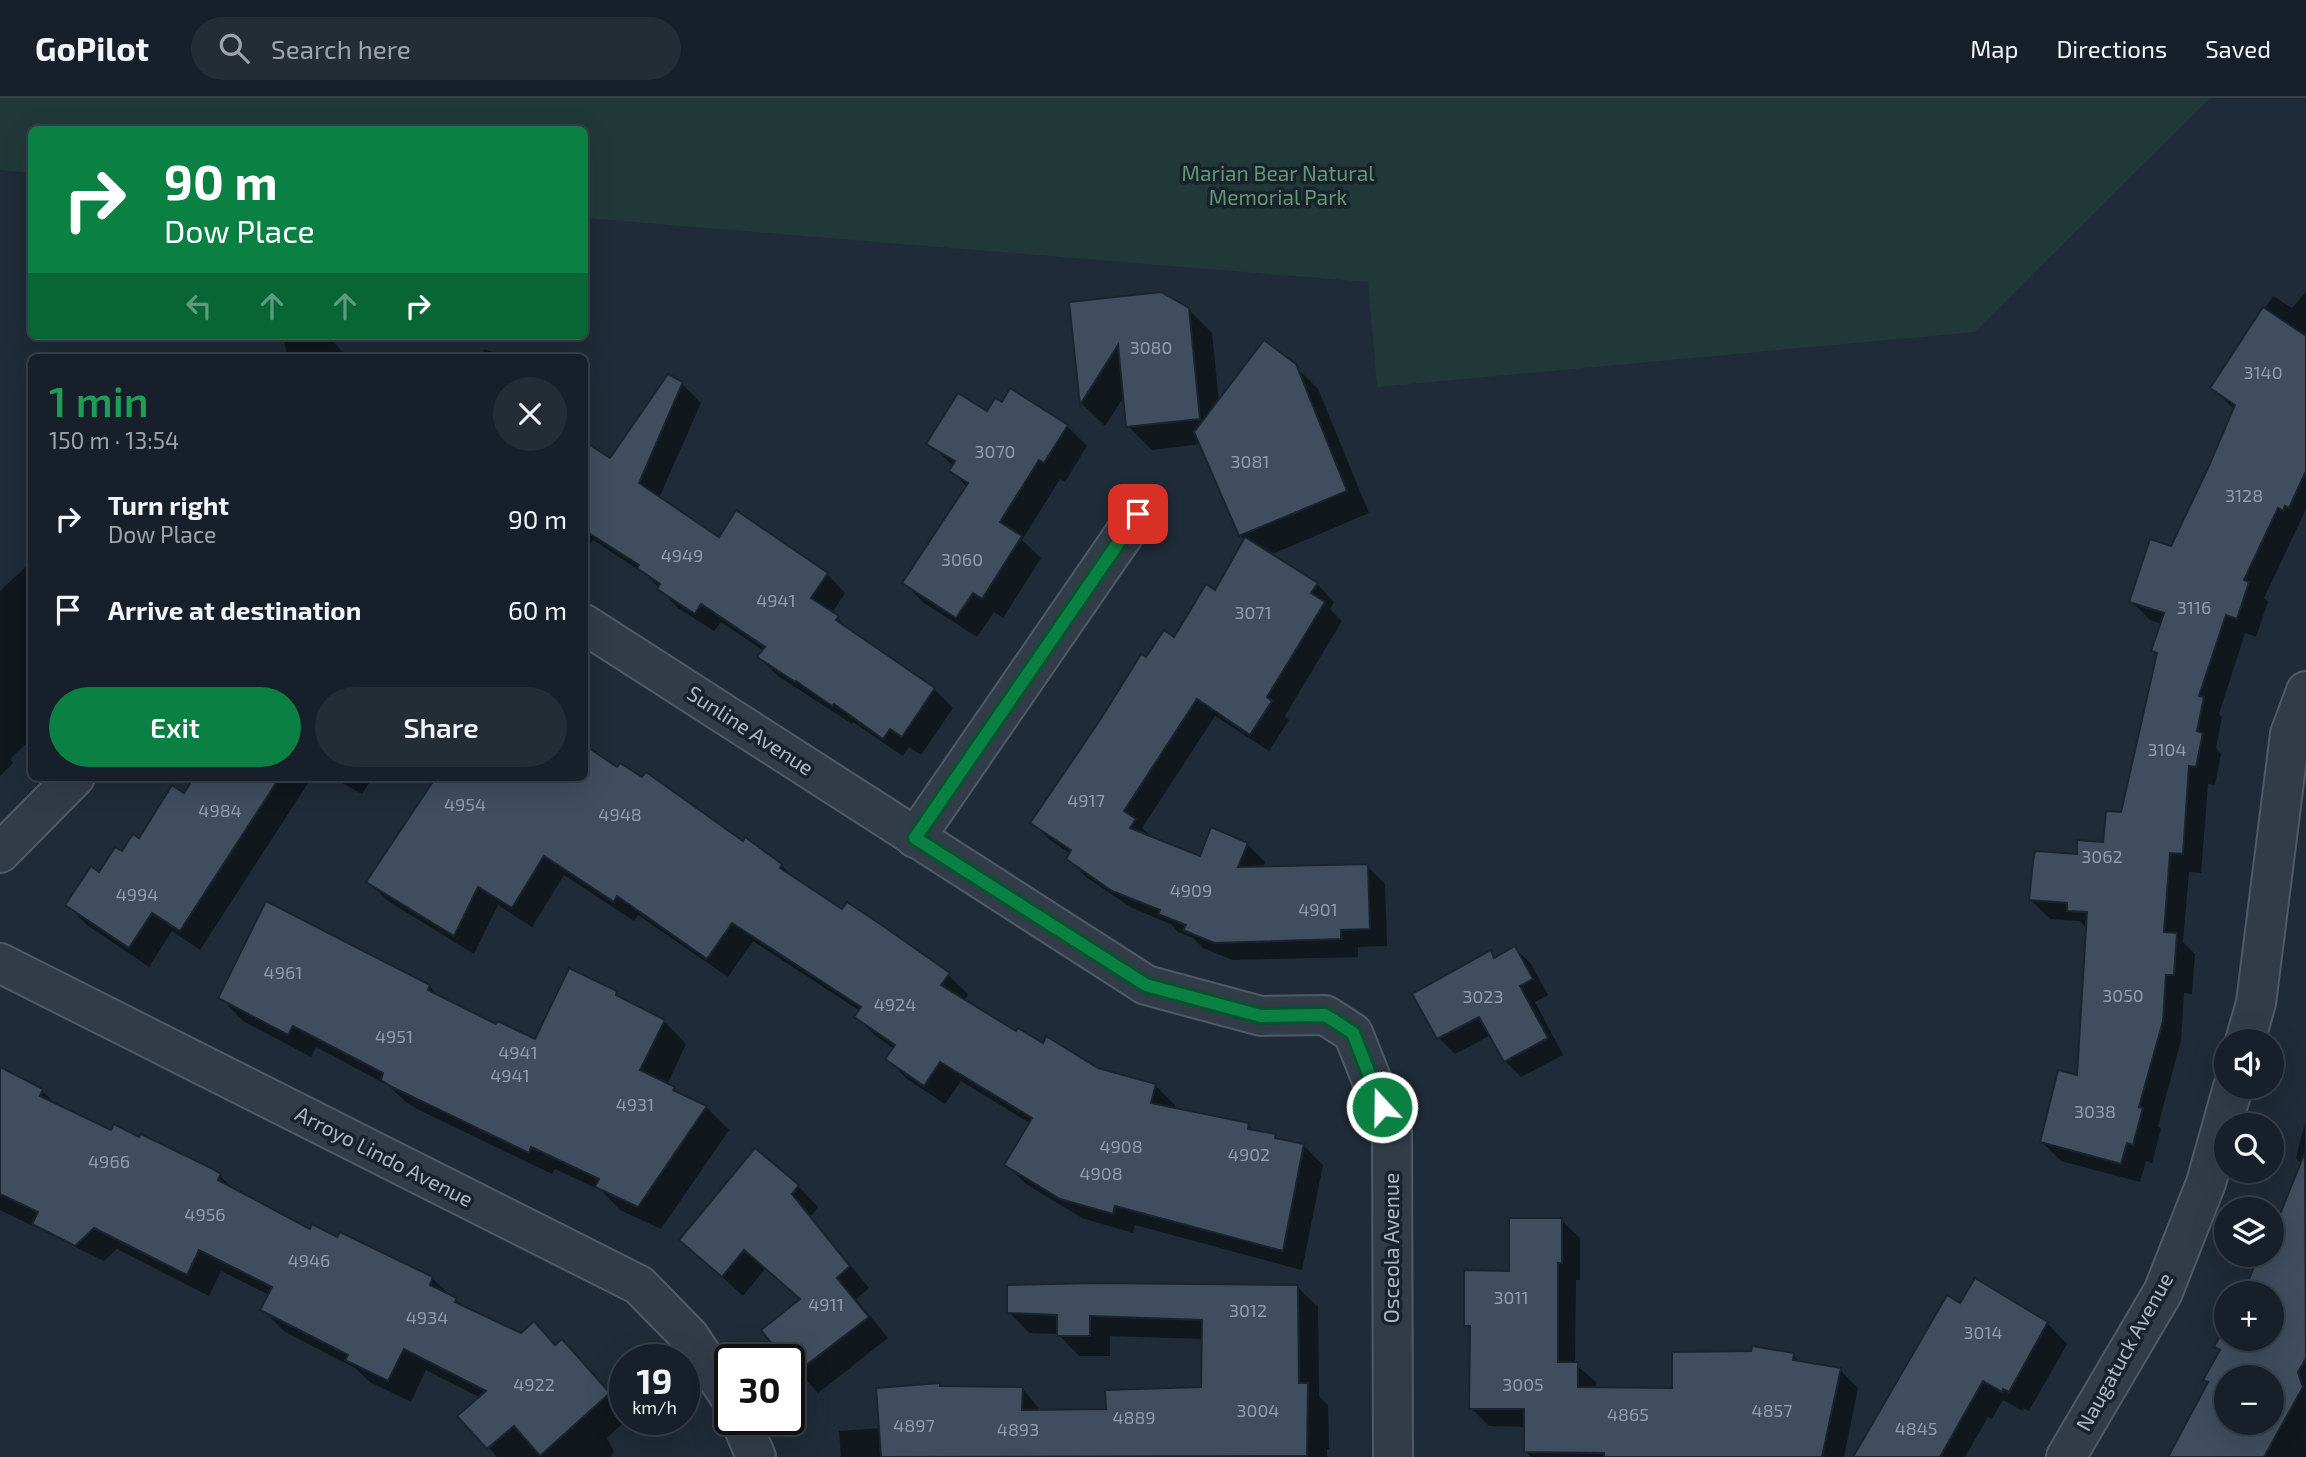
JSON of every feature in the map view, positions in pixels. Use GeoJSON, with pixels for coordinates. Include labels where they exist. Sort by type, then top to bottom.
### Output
{"type":"FeatureCollection","features":[{"type":"Feature","properties":{"kind":"street"},"geometry":{"type":"LineString","coordinates":[[915,838],[1138,514]]}},
{"type":"Feature","properties":{"kind":"street","name":"Sunline Avenue"},"geometry":{"type":"LineString","coordinates":[[588,627],[915,838]]}},
{"type":"Feature","properties":{"kind":"street"},"geometry":{"type":"LineString","coordinates":[[2248,1029],[2256,1003],[2290,734],[2306,691]]}},
{"type":"Feature","properties":{"kind":"street"},"geometry":{"type":"LineString","coordinates":[[0,853],[71,781]]}},
{"type":"Feature","properties":{"kind":"street","name":"Osceola Avenue"},"geometry":{"type":"LineString","coordinates":[[915,838],[1146,985],[1261,1016],[1325,1015],[1353,1033],[1392,1131],[1393,1457]]}},
{"type":"Feature","properties":{"kind":"street","name":"Arroyo Lindo Avenue"},"geometry":{"type":"LineString","coordinates":[[0,963],[639,1285],[689,1336],[714,1373]]}},
{"type":"Feature","properties":{"kind":"street","name":"Naugatuck Avenue"},"geometry":{"type":"LineString","coordinates":[[2066,1457],[2163,1292],[2206,1183],[2230,1099]]}},
{"type":"Feature","properties":{"kind":"street"},"geometry":{"type":"LineString","coordinates":[[747,1435],[756,1457]]}},
{"type":"Feature","properties":{"kind":"green space","name":"Marian Bear Natural Memorial Park"},"geometry":{"type":"Polygon","coordinates":[[[0,98],[2210,98],[1975,332],[1377,387],[1368,282],[588,218],[588,126],[28,126],[28,173],[0,170],[0,98]]]}},
{"type":"Feature","properties":{"kind":"building"},"geometry":{"type":"Polygon","coordinates":[[[1161,292],[1189,308],[1200,419],[1126,427],[1118,345],[1080,405],[1069,302],[1161,292]]]}},
{"type":"Feature","properties":{"kind":"building"},"geometry":{"type":"Polygon","coordinates":[[[2263,307],[2306,336],[2306,471],[2289,508],[2285,506],[2283,511],[2278,508],[2244,580],[2249,582],[2237,619],[2226,615],[2199,696],[2204,697],[2197,731],[2203,733],[2196,767],[2189,766],[2183,854],[2170,853],[2164,932],[2177,933],[2174,975],[2166,975],[2163,1021],[2139,1107],[2143,1108],[2133,1145],[2127,1143],[2121,1164],[2040,1142],[2058,1070],[2077,1075],[2087,912],[2067,911],[2067,903],[2029,900],[2033,861],[2035,851],[2077,854],[2077,840],[2103,842],[2106,811],[2121,812],[2157,653],[2151,651],[2164,613],[2129,602],[2150,539],[2171,546],[2207,470],[2235,405],[2210,388],[2263,307]]]}},
{"type":"Feature","properties":{"kind":"building"},"geometry":{"type":"Polygon","coordinates":[[[1264,340],[1296,364],[1347,491],[1239,536],[1194,432],[1264,340]]]}},
{"type":"Feature","properties":{"kind":"building"},"geometry":{"type":"Polygon","coordinates":[[[668,374],[683,382],[639,483],[719,537],[736,510],[828,573],[811,598],[839,616],[836,620],[935,688],[902,737],[890,729],[883,739],[834,704],[832,706],[795,682],[757,657],[765,647],[701,604],[695,614],[657,589],[660,584],[637,568],[639,565],[588,533],[588,444],[610,458],[668,374]]]}},
{"type":"Feature","properties":{"kind":"building"},"geometry":{"type":"Polygon","coordinates":[[[1010,388],[1068,425],[1044,463],[1039,460],[1000,522],[1022,536],[982,599],[973,593],[956,618],[902,583],[968,483],[949,471],[955,461],[926,444],[958,393],[987,411],[995,398],[1002,402],[1010,388]]]}},
{"type":"Feature","properties":{"kind":"building"},"geometry":{"type":"Polygon","coordinates":[[[1245,537],[1318,583],[1311,593],[1325,602],[1267,697],[1272,701],[1250,735],[1197,699],[1124,811],[1136,819],[1130,828],[1200,856],[1211,827],[1248,843],[1238,867],[1368,864],[1370,929],[1341,930],[1341,939],[1214,943],[1183,930],[1186,925],[1158,914],[1160,910],[1112,891],[1066,859],[1071,850],[1030,823],[1141,654],[1146,657],[1164,630],[1174,637],[1206,584],[1215,590],[1245,537]]]}},
{"type":"Feature","properties":{"kind":"building"},"geometry":{"type":"Polygon","coordinates":[[[588,749],[617,767],[620,763],[642,777],[646,772],[743,841],[745,837],[782,864],[780,868],[842,909],[847,902],[950,973],[941,985],[1016,1031],[1018,1028],[1043,1043],[1046,1036],[1098,1068],[1156,1084],[1151,1103],[1249,1123],[1248,1129],[1276,1134],[1275,1138],[1304,1144],[1283,1251],[1115,1206],[1113,1214],[1060,1199],[1004,1165],[1032,1118],[940,1062],[924,1086],[885,1059],[895,1045],[854,1017],[861,1007],[732,923],[707,959],[617,896],[614,902],[544,856],[512,908],[478,887],[454,936],[366,882],[433,781],[588,781],[588,749]]]}},
{"type":"Feature","properties":{"kind":"building"},"geometry":{"type":"Polygon","coordinates":[[[192,781],[277,781],[180,931],[152,913],[129,948],[65,905],[91,866],[99,872],[115,847],[122,851],[133,834],[139,838],[172,785],[184,793],[192,781]]]}},
{"type":"Feature","properties":{"kind":"building"},"geometry":{"type":"Polygon","coordinates":[[[266,901],[430,985],[428,990],[496,1024],[498,1021],[535,1039],[569,968],[617,991],[616,995],[665,1020],[640,1070],[707,1106],[638,1207],[595,1187],[599,1179],[531,1147],[529,1153],[392,1087],[381,1080],[383,1073],[293,1026],[288,1035],[218,998],[266,901]]]}},
{"type":"Feature","properties":{"kind":"building"},"geometry":{"type":"Polygon","coordinates":[[[1515,946],[1533,979],[1520,986],[1548,1038],[1504,1062],[1479,1017],[1437,1039],[1412,994],[1491,950],[1494,958],[1515,946]]]}},
{"type":"Feature","properties":{"kind":"building"},"geometry":{"type":"Polygon","coordinates":[[[0,1067],[43,1089],[40,1096],[111,1130],[114,1124],[139,1137],[141,1134],[209,1167],[221,1174],[218,1180],[310,1229],[312,1224],[337,1237],[340,1232],[433,1277],[430,1285],[457,1298],[455,1302],[521,1333],[534,1321],[555,1345],[562,1339],[609,1394],[540,1456],[514,1426],[487,1449],[457,1416],[486,1391],[404,1349],[388,1381],[345,1360],[348,1355],[260,1310],[272,1287],[199,1250],[187,1275],[94,1228],[75,1246],[32,1224],[38,1212],[0,1194],[0,1067]]]}},
{"type":"Feature","properties":{"kind":"building"},"geometry":{"type":"Polygon","coordinates":[[[755,1148],[799,1185],[792,1194],[850,1266],[837,1278],[869,1317],[805,1366],[805,1344],[772,1344],[761,1330],[800,1299],[744,1250],[722,1277],[679,1240],[755,1148]]]}},
{"type":"Feature","properties":{"kind":"building"},"geometry":{"type":"Polygon","coordinates":[[[2305,1152],[2306,1358],[2298,1372],[2303,1387],[2284,1421],[2284,1365],[2214,1365],[2214,1435],[2276,1435],[2264,1457],[2168,1457],[2208,1382],[2203,1380],[2219,1351],[2284,1351],[2284,1281],[2248,1281],[2254,1267],[2284,1267],[2284,1204],[2305,1152]]]}},
{"type":"Feature","properties":{"kind":"building"},"geometry":{"type":"Polygon","coordinates":[[[1509,1218],[1562,1218],[1562,1263],[1558,1263],[1558,1362],[1578,1362],[1578,1387],[1672,1388],[1672,1352],[1751,1351],[1752,1346],[1794,1353],[1793,1360],[1841,1368],[1822,1457],[1604,1457],[1604,1453],[1524,1452],[1524,1409],[1469,1409],[1470,1326],[1464,1326],[1464,1270],[1509,1271],[1509,1218]]]}},
{"type":"Feature","properties":{"kind":"building"},"geometry":{"type":"Polygon","coordinates":[[[1975,1278],[2048,1322],[2009,1392],[2003,1389],[2002,1392],[1983,1381],[1940,1457],[1853,1457],[1947,1295],[1960,1303],[1975,1278]]]}},
{"type":"Feature","properties":{"kind":"building"},"geometry":{"type":"Polygon","coordinates":[[[1007,1285],[1298,1285],[1299,1383],[1308,1383],[1307,1456],[881,1457],[876,1388],[940,1383],[940,1386],[1023,1387],[1022,1410],[1106,1409],[1105,1390],[1201,1387],[1202,1320],[1090,1316],[1090,1336],[1057,1336],[1057,1315],[1007,1313],[1007,1285]]]}},
{"type":"Feature","properties":{"kind":"route"},"geometry":{"type":"LineString","coordinates":[[1138,514],[915,838],[1146,985],[1261,1016],[1325,1015],[1353,1033],[1382,1107]]}}]}
